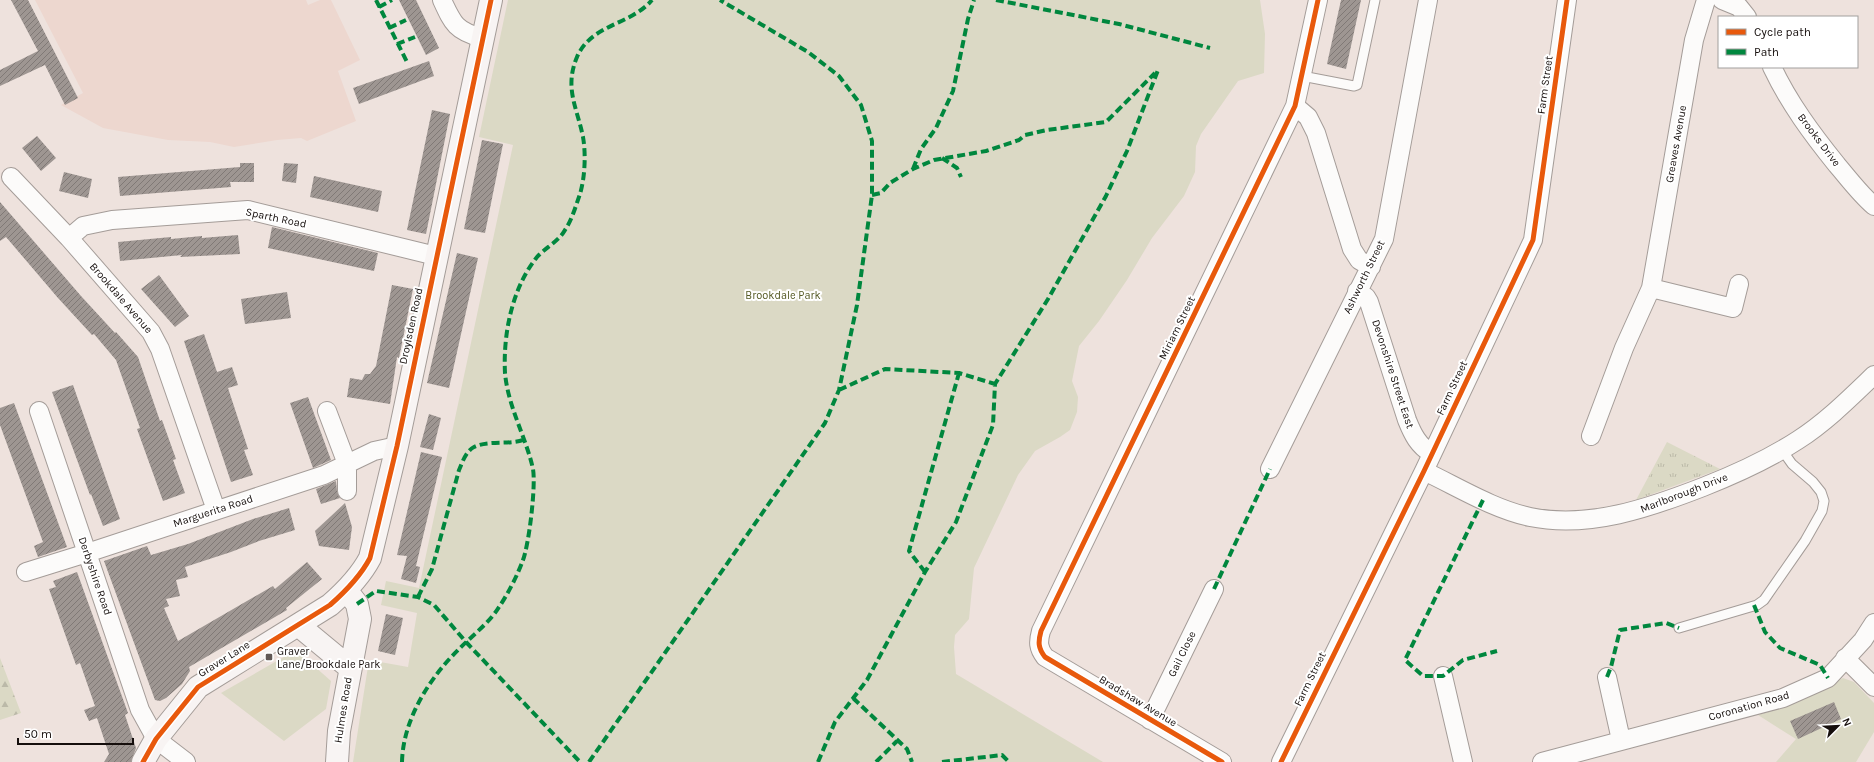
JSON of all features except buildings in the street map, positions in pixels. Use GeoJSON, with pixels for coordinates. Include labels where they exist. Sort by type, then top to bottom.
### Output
{"type":"FeatureCollection","features":[{"type":"Feature","properties":{"kind":"street"},"geometry":{"type":"LineString","coordinates":[[442,0],[459,29],[465,33],[482,38]]}},
{"type":"Feature","properties":{"kind":"street","name":"Droylsden Road"},"geometry":{"type":"LineString","coordinates":[[298,624],[330,605],[347,591],[366,568],[370,558],[397,446],[490,0]]}},
{"type":"Feature","properties":{"kind":"street","name":"Miriam Street"},"geometry":{"type":"LineString","coordinates":[[1045,657],[1040,650],[1038,641],[1041,631],[1295,106],[1318,0]]}},
{"type":"Feature","properties":{"kind":"street","name":"Ashworth Street"},"geometry":{"type":"LineString","coordinates":[[1270,468],[1384,239],[1428,0]]}},
{"type":"Feature","properties":{"kind":"street","name":"Farm Street"},"geometry":{"type":"LineString","coordinates":[[1281,762],[1424,471],[1533,240],[1567,0]]}},
{"type":"Feature","properties":{"kind":"street","name":"Greaves Avenue"},"geometry":{"type":"LineString","coordinates":[[1591,436],[1624,348],[1651,288],[1694,40],[1706,0]]}},
{"type":"Feature","properties":{"kind":"street"},"geometry":{"type":"LineString","coordinates":[[1722,0],[1739,7],[1746,16]]}},
{"type":"Feature","properties":{"kind":"street","name":"Brooks Drive"},"geometry":{"type":"LineString","coordinates":[[1773,68],[1794,107],[1817,140],[1863,196],[1874,206]]}},
{"type":"Feature","properties":{"kind":"street"},"geometry":{"type":"LineString","coordinates":[[1295,106],[1308,117],[1316,133],[1352,249],[1359,260],[1371,267]]}},
{"type":"Feature","properties":{"kind":"street","name":"Brookdale Avenue"},"geometry":{"type":"LineString","coordinates":[[11,177],[69,238],[151,332],[160,349],[216,510]]}},
{"type":"Feature","properties":{"kind":"street","name":"Sparth Road"},"geometry":{"type":"LineString","coordinates":[[69,238],[83,226],[112,220],[248,210],[436,256]]}},
{"type":"Feature","properties":{"kind":"street"},"geometry":{"type":"LineString","coordinates":[[1651,288],[1733,308],[1739,284]]}},
{"type":"Feature","properties":{"kind":"street","name":"Devonshire Street East"},"geometry":{"type":"LineString","coordinates":[[1357,291],[1366,297],[1369,302],[1414,438],[1419,445],[1432,454]]}},
{"type":"Feature","properties":{"kind":"street","name":"Marlborough Drive"},"geometry":{"type":"LineString","coordinates":[[1424,471],[1498,507],[1529,517],[1560,520],[1602,518],[1642,510],[1726,477],[1782,450],[1815,429],[1874,375]]}},
{"type":"Feature","properties":{"kind":"street","name":"Derbyshire Road"},"geometry":{"type":"LineString","coordinates":[[39,411],[140,710],[156,739]]}},
{"type":"Feature","properties":{"kind":"street"},"geometry":{"type":"LineString","coordinates":[[327,411],[347,464],[347,491]]}},
{"type":"Feature","properties":{"kind":"street","name":"Marguerita Road"},"geometry":{"type":"LineString","coordinates":[[26,572],[324,475],[374,451],[397,446]]}},
{"type":"Feature","properties":{"kind":"street","name":"Gail Close"},"geometry":{"type":"LineString","coordinates":[[1150,720],[1214,589]]}},
{"type":"Feature","properties":{"kind":"street","name":"Hulmes Road"},"geometry":{"type":"LineString","coordinates":[[337,762],[339,731],[360,619],[357,604],[347,591]]}},
{"type":"Feature","properties":{"kind":"street","name":"Coronation Road"},"geometry":{"type":"LineString","coordinates":[[1542,762],[1783,698],[1828,678],[1863,640],[1874,623]]}},
{"type":"Feature","properties":{"kind":"street"},"geometry":{"type":"LineString","coordinates":[[298,624],[350,668]]}},
{"type":"Feature","properties":{"kind":"street","name":"Graver Lane"},"geometry":{"type":"LineString","coordinates":[[143,762],[156,739],[198,687],[298,624]]}},
{"type":"Feature","properties":{"kind":"street","name":"Bradshaw Avenue"},"geometry":{"type":"LineString","coordinates":[[1045,657],[1222,762]]}},
{"type":"Feature","properties":{"kind":"street"},"geometry":{"type":"LineString","coordinates":[[1845,658],[1874,687]]}},
{"type":"Feature","properties":{"kind":"street"},"geometry":{"type":"LineString","coordinates":[[1443,676],[1463,762]]}},
{"type":"Feature","properties":{"kind":"street"},"geometry":{"type":"LineString","coordinates":[[1606,677],[1621,740]]}},
{"type":"Feature","properties":{"kind":"street"},"geometry":{"type":"LineString","coordinates":[[156,739],[186,762]]}},
{"type":"Feature","properties":{"kind":"lane"},"geometry":{"type":"LineString","coordinates":[[1302,76],[1354,86],[1357,85],[1376,0]]}},
{"type":"Feature","properties":{"kind":"lane"},"geometry":{"type":"LineString","coordinates":[[1679,628],[1756,604],[1764,600],[1809,535],[1822,511],[1824,501],[1821,492],[1813,482],[1792,464],[1782,450]]}},
{"type":"Feature","properties":{"kind":"shaded area"},"geometry":{"type":"Polygon","coordinates":[[[35,0],[306,0],[308,5],[320,0],[331,0],[360,60],[338,71],[356,121],[307,141],[301,138],[277,140],[234,147],[210,142],[168,140],[103,128],[61,105],[83,93],[35,0]]]}},
{"type":"Feature","properties":{"kind":"green space","name":"Brookdale Park"},"geometry":{"type":"Polygon","coordinates":[[[508,0],[1260,0],[1265,34],[1264,73],[1238,81],[1201,134],[1196,146],[1195,172],[1184,196],[1152,238],[1127,280],[1099,321],[1079,346],[1072,381],[1078,397],[1077,412],[1070,430],[1035,451],[1018,475],[974,568],[969,619],[955,635],[954,647],[956,674],[1103,762],[353,762],[369,660],[408,667],[417,613],[381,605],[386,581],[419,588],[513,145],[479,137],[508,0]]]}},
{"type":"Feature","properties":{"kind":"green space"},"geometry":{"type":"Polygon","coordinates":[[[1667,442],[1720,469],[1636,500],[1667,442]]]}},
{"type":"Feature","properties":{"kind":"green space"},"geometry":{"type":"Polygon","coordinates":[[[296,650],[331,681],[326,709],[284,741],[221,693],[296,650]]]}},
{"type":"Feature","properties":{"kind":"green space"},"geometry":{"type":"Polygon","coordinates":[[[0,658],[21,713],[0,720],[0,658]]]}},
{"type":"Feature","properties":{"kind":"green space"},"geometry":{"type":"Polygon","coordinates":[[[1843,678],[1854,682],[1874,703],[1874,732],[1856,762],[1776,762],[1796,739],[1758,715],[1789,705],[1843,678]]]}},
{"type":"Feature","properties":{"kind":"marked path"},"geometry":{"type":"LineString","coordinates":[[376,0],[407,62]]}},
{"type":"Feature","properties":{"kind":"marked path"},"geometry":{"type":"LineString","coordinates":[[379,7],[392,0]]}},
{"type":"Feature","properties":{"kind":"marked path"},"geometry":{"type":"LineString","coordinates":[[402,762],[407,730],[420,700],[438,672],[449,659],[495,613],[506,596],[521,566],[525,552],[530,529],[534,477],[530,457],[513,410],[507,386],[505,373],[506,343],[511,312],[521,283],[528,269],[537,257],[559,238],[565,230],[574,212],[582,187],[584,173],[583,137],[573,97],[573,68],[583,46],[592,38],[601,31],[633,15],[652,0]]}},
{"type":"Feature","properties":{"kind":"marked path"},"geometry":{"type":"LineString","coordinates":[[589,762],[825,423],[839,390],[857,305],[872,195],[872,141],[861,105],[839,76],[808,52],[720,0]]}},
{"type":"Feature","properties":{"kind":"marked path"},"geometry":{"type":"LineString","coordinates":[[913,169],[921,149],[936,128],[953,91],[968,19],[974,0]]}},
{"type":"Feature","properties":{"kind":"marked path"},"geometry":{"type":"LineString","coordinates":[[996,0],[1119,24],[1210,48]]}},
{"type":"Feature","properties":{"kind":"marked path"},"geometry":{"type":"LineString","coordinates":[[389,28],[406,20]]}},
{"type":"Feature","properties":{"kind":"marked path"},"geometry":{"type":"LineString","coordinates":[[397,44],[415,37]]}},
{"type":"Feature","properties":{"kind":"marked path"},"geometry":{"type":"LineString","coordinates":[[818,762],[835,722],[867,680],[925,572],[956,522],[993,425],[995,384],[1048,299],[1106,196],[1127,151],[1158,70]]}},
{"type":"Feature","properties":{"kind":"marked path"},"geometry":{"type":"LineString","coordinates":[[872,195],[881,193],[890,183],[913,169],[934,160],[986,151],[1019,140],[1025,135],[1047,130],[1106,122],[1155,73]]}},
{"type":"Feature","properties":{"kind":"marked path"},"geometry":{"type":"LineString","coordinates":[[942,158],[957,168],[961,177]]}},
{"type":"Feature","properties":{"kind":"marked path"},"geometry":{"type":"LineString","coordinates":[[839,390],[885,369],[959,373],[995,384]]}},
{"type":"Feature","properties":{"kind":"marked path"},"geometry":{"type":"LineString","coordinates":[[925,572],[909,551],[959,373]]}},
{"type":"Feature","properties":{"kind":"marked path"},"geometry":{"type":"LineString","coordinates":[[418,597],[432,569],[459,470],[467,454],[471,449],[480,445],[523,440]]}},
{"type":"Feature","properties":{"kind":"marked path"},"geometry":{"type":"LineString","coordinates":[[1214,589],[1270,469]]}},
{"type":"Feature","properties":{"kind":"marked path"},"geometry":{"type":"LineString","coordinates":[[1483,500],[1405,660],[1423,676],[1443,676],[1463,660],[1497,651]]}},
{"type":"Feature","properties":{"kind":"marked path"},"geometry":{"type":"LineString","coordinates":[[357,604],[376,591],[418,597],[434,605],[466,642],[580,762]]}},
{"type":"Feature","properties":{"kind":"marked path"},"geometry":{"type":"LineString","coordinates":[[1754,605],[1765,632],[1780,648],[1820,665],[1828,678]]}},
{"type":"Feature","properties":{"kind":"marked path"},"geometry":{"type":"LineString","coordinates":[[1607,677],[1620,630],[1666,623],[1679,628]]}},
{"type":"Feature","properties":{"kind":"marked path"},"geometry":{"type":"LineString","coordinates":[[853,698],[907,749],[912,762]]}},
{"type":"Feature","properties":{"kind":"marked path"},"geometry":{"type":"LineString","coordinates":[[876,762],[897,741]]}},
{"type":"Feature","properties":{"kind":"marked path"},"geometry":{"type":"LineString","coordinates":[[942,762],[1002,755],[1009,762]]}},
{"type":"Feature","properties":{"kind":"cycle path"},"geometry":{"type":"LineString","coordinates":[[143,762],[156,739],[198,687],[330,605],[352,583],[370,558],[397,446],[491,0]]}},
{"type":"Feature","properties":{"kind":"cycle path"},"geometry":{"type":"LineString","coordinates":[[1222,762],[1045,657],[1039,645],[1039,638],[1041,631],[1295,106],[1318,0]]}},
{"type":"Feature","properties":{"kind":"cycle path"},"geometry":{"type":"LineString","coordinates":[[1281,762],[1424,471],[1533,240],[1567,0]]}},
{"type":"Feature","properties":{"kind":"place","name":"Graver Lane/Brookdale Park"},"geometry":{"type":"Point","coordinates":[269,657]}}]}
